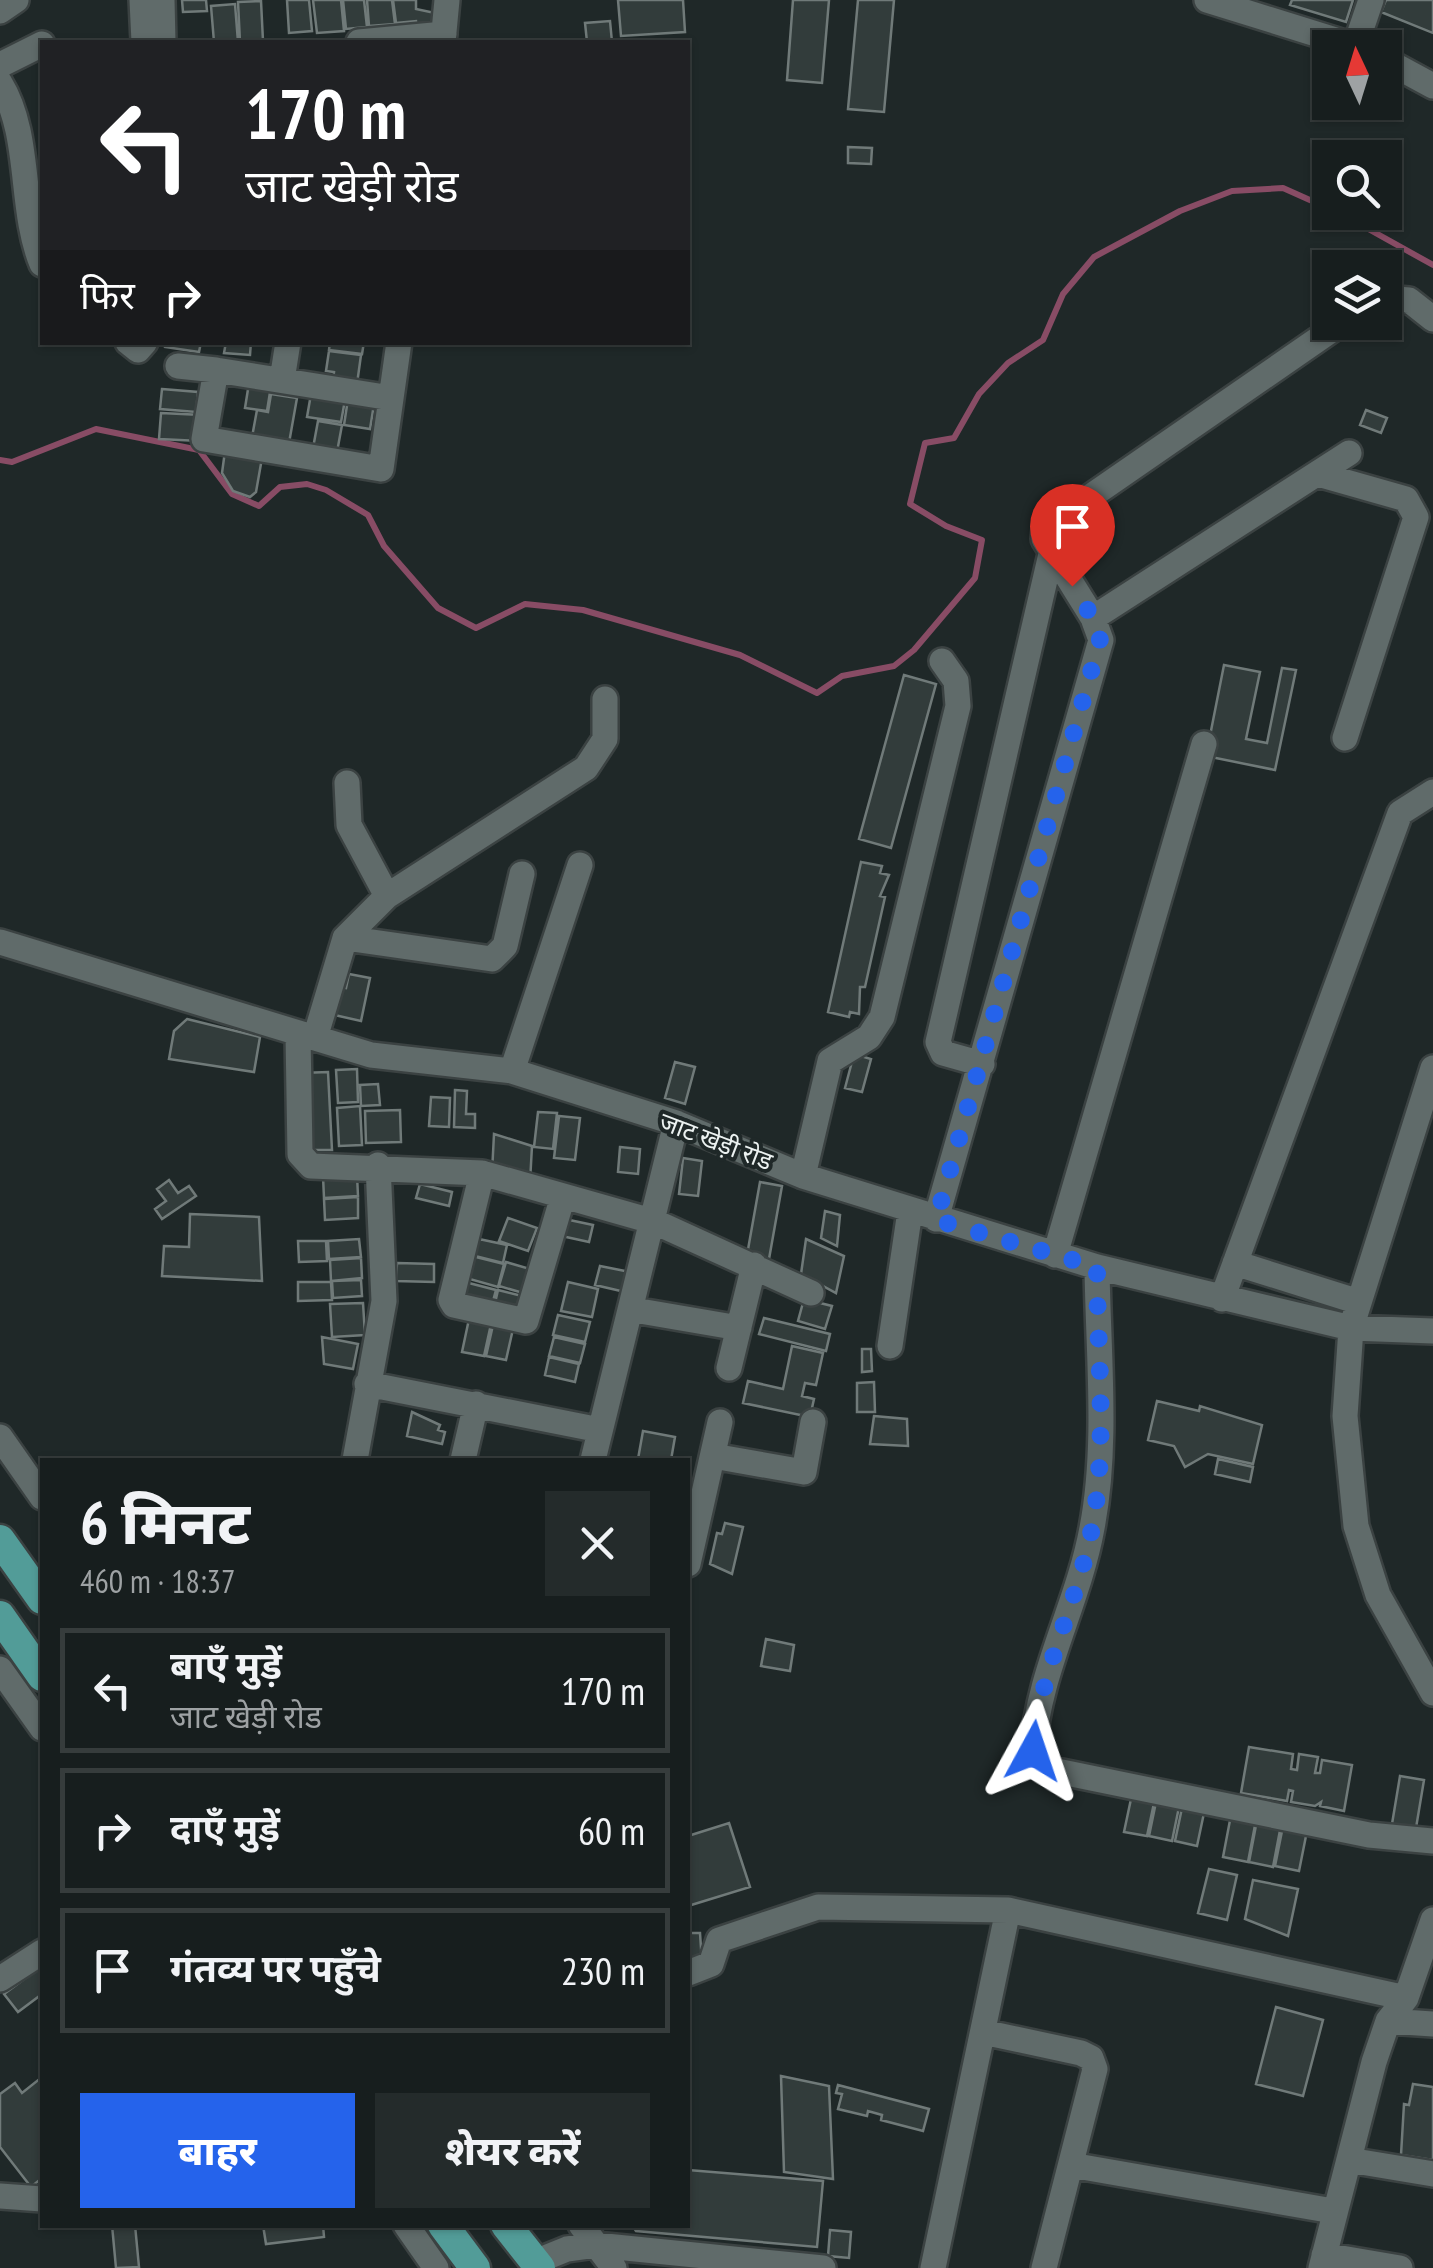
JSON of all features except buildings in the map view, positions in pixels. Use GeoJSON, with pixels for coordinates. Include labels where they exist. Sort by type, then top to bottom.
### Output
{"type":"FeatureCollection","features":[{"type":"Feature","properties":{"kind":"main road"},"geometry":{"type":"LineString","coordinates":[[0,1540],[40,1596]]}},
{"type":"Feature","properties":{"kind":"main road"},"geometry":{"type":"LineString","coordinates":[[0,1616],[40,1673]]}},
{"type":"Feature","properties":{"kind":"main road"},"geometry":{"type":"LineString","coordinates":[[445,2228],[464,2264]]}},
{"type":"Feature","properties":{"kind":"main road"},"geometry":{"type":"LineString","coordinates":[[508,2228],[537,2265]]}},
{"type":"Feature","properties":{"kind":"street"},"geometry":{"type":"LineString","coordinates":[[0,11],[16,0]]}},
{"type":"Feature","properties":{"kind":"street"},"geometry":{"type":"LineString","coordinates":[[142,0],[144,40]]}},
{"type":"Feature","properties":{"kind":"street"},"geometry":{"type":"LineString","coordinates":[[162,0],[163,40]]}},
{"type":"Feature","properties":{"kind":"street"},"geometry":{"type":"LineString","coordinates":[[402,40],[443,38],[447,0]]}},
{"type":"Feature","properties":{"kind":"street"},"geometry":{"type":"LineString","coordinates":[[1206,0],[1312,32]]}},
{"type":"Feature","properties":{"kind":"street"},"geometry":{"type":"LineString","coordinates":[[1363,30],[1371,0]]}},
{"type":"Feature","properties":{"kind":"street"},"geometry":{"type":"LineString","coordinates":[[0,65],[40,45]]}},
{"type":"Feature","properties":{"kind":"street"},"geometry":{"type":"LineString","coordinates":[[1402,69],[1433,86]]}},
{"type":"Feature","properties":{"kind":"street"},"geometry":{"type":"LineString","coordinates":[[0,83],[13,120],[40,258]]}},
{"type":"Feature","properties":{"kind":"street"},"geometry":{"type":"LineString","coordinates":[[1402,299],[1409,300],[1433,319]]}},
{"type":"Feature","properties":{"kind":"street"},"geometry":{"type":"LineString","coordinates":[[936,1220],[1100,640],[1093,618],[1044,539],[1045,528],[1317,340]]}},
{"type":"Feature","properties":{"kind":"street"},"geometry":{"type":"LineString","coordinates":[[282,380],[288,345]]}},
{"type":"Feature","properties":{"kind":"street"},"geometry":{"type":"LineString","coordinates":[[216,370],[204,439],[382,469],[399,345]]}},
{"type":"Feature","properties":{"kind":"street"},"geometry":{"type":"LineString","coordinates":[[178,366],[391,398]]}},
{"type":"Feature","properties":{"kind":"street"},"geometry":{"type":"LineString","coordinates":[[1093,618],[1349,453]]}},
{"type":"Feature","properties":{"kind":"street"},"geometry":{"type":"LineString","coordinates":[[1318,474],[1406,500],[1416,517],[1345,738]]}},
{"type":"Feature","properties":{"kind":"street"},"geometry":{"type":"LineString","coordinates":[[982,1064],[943,1054],[938,1042],[1052,554]]}},
{"type":"Feature","properties":{"kind":"street"},"geometry":{"type":"LineString","coordinates":[[803,1176],[830,1061],[869,1037],[882,1017],[958,706],[956,681],[942,661]]}},
{"type":"Feature","properties":{"kind":"street"},"geometry":{"type":"LineString","coordinates":[[605,700],[605,739],[586,768],[388,896],[345,938],[306,1036],[303,1162],[311,1166],[378,1165],[482,1174],[656,1222],[812,1293]]}},
{"type":"Feature","properties":{"kind":"street"},"geometry":{"type":"LineString","coordinates":[[1054,1255],[1204,744]]}},
{"type":"Feature","properties":{"kind":"street"},"geometry":{"type":"LineString","coordinates":[[347,783],[349,825],[388,896]]}},
{"type":"Feature","properties":{"kind":"street"},"geometry":{"type":"LineString","coordinates":[[1222,1299],[1400,813],[1433,792]]}},
{"type":"Feature","properties":{"kind":"street"},"geometry":{"type":"LineString","coordinates":[[512,1071],[580,865]]}},
{"type":"Feature","properties":{"kind":"street"},"geometry":{"type":"LineString","coordinates":[[345,938],[492,959],[505,946],[522,874]]}},
{"type":"Feature","properties":{"kind":"street","name":"जाट खेड़ी रोड"},"geometry":{"type":"LineString","coordinates":[[0,942],[370,1055],[512,1071],[676,1123],[803,1176],[910,1212],[1097,1267],[1350,1328],[1433,1331]]}},
{"type":"Feature","properties":{"kind":"street"},"geometry":{"type":"LineString","coordinates":[[1433,1068],[1350,1328],[1345,1416],[1356,1526],[1378,1595],[1422,1647],[1433,1694]]}},
{"type":"Feature","properties":{"kind":"street"},"geometry":{"type":"LineString","coordinates":[[594,1458],[656,1222],[676,1123]]}},
{"type":"Feature","properties":{"kind":"street"},"geometry":{"type":"LineString","coordinates":[[355,1458],[384,1301],[378,1165]]}},
{"type":"Feature","properties":{"kind":"street"},"geometry":{"type":"LineString","coordinates":[[482,1174],[452,1300],[454,1305],[526,1321],[563,1196]]}},
{"type":"Feature","properties":{"kind":"street"},"geometry":{"type":"LineString","coordinates":[[890,1346],[910,1212]]}},
{"type":"Feature","properties":{"kind":"street"},"geometry":{"type":"LineString","coordinates":[[1236,1263],[1359,1302]]}},
{"type":"Feature","properties":{"kind":"street"},"geometry":{"type":"LineString","coordinates":[[729,1368],[754,1265]]}},
{"type":"Feature","properties":{"kind":"street"},"geometry":{"type":"LineString","coordinates":[[1097,1267],[1099,1468],[1092,1530],[1036,1706],[1033,1751],[1052,1770],[1368,1835],[1433,1841]]}},
{"type":"Feature","properties":{"kind":"street"},"geometry":{"type":"LineString","coordinates":[[634,1310],[738,1328]]}},
{"type":"Feature","properties":{"kind":"street"},"geometry":{"type":"LineString","coordinates":[[367,1384],[600,1430]]}},
{"type":"Feature","properties":{"kind":"street"},"geometry":{"type":"LineString","coordinates":[[462,1458],[476,1404]]}},
{"type":"Feature","properties":{"kind":"street"},"geometry":{"type":"LineString","coordinates":[[690,1549],[698,1488],[714,1456],[720,1422]]}},
{"type":"Feature","properties":{"kind":"street"},"geometry":{"type":"LineString","coordinates":[[714,1456],[804,1472],[813,1422]]}},
{"type":"Feature","properties":{"kind":"street"},"geometry":{"type":"LineString","coordinates":[[0,1437],[40,1494]]}},
{"type":"Feature","properties":{"kind":"street"},"geometry":{"type":"LineString","coordinates":[[0,1669],[40,1725]]}},
{"type":"Feature","properties":{"kind":"street"},"geometry":{"type":"LineString","coordinates":[[690,1972],[712,1964],[719,1940],[797,1911],[839,1907],[1008,1910],[1417,1984]]}},
{"type":"Feature","properties":{"kind":"street"},"geometry":{"type":"LineString","coordinates":[[933,2268],[1008,1910]]}},
{"type":"Feature","properties":{"kind":"street"},"geometry":{"type":"LineString","coordinates":[[1400,2268],[1323,2261],[1333,2212],[1388,2021],[1417,1984],[1433,1920]]}},
{"type":"Feature","properties":{"kind":"street"},"geometry":{"type":"LineString","coordinates":[[0,1979],[40,1953]]}},
{"type":"Feature","properties":{"kind":"street"},"geometry":{"type":"LineString","coordinates":[[1388,2021],[1433,2024]]}},
{"type":"Feature","properties":{"kind":"street"},"geometry":{"type":"LineString","coordinates":[[983,2032],[1091,2058],[1092,2083],[1044,2268]]}},
{"type":"Feature","properties":{"kind":"street"},"geometry":{"type":"LineString","coordinates":[[1350,2160],[1433,2174]]}},
{"type":"Feature","properties":{"kind":"street"},"geometry":{"type":"LineString","coordinates":[[1071,2165],[1333,2212]]}},
{"type":"Feature","properties":{"kind":"street"},"geometry":{"type":"LineString","coordinates":[[0,2196],[40,2199]]}},
{"type":"Feature","properties":{"kind":"street"},"geometry":{"type":"LineString","coordinates":[[408,2228],[436,2268]]}},
{"type":"Feature","properties":{"kind":"street"},"geometry":{"type":"LineString","coordinates":[[537,2265],[588,2235],[823,2268]]}},
{"type":"Feature","properties":{"kind":"street"},"geometry":{"type":"LineString","coordinates":[[588,2235],[614,2268]]}},
{"type":"Feature","properties":{"kind":"waterway"},"geometry":{"type":"LineString","coordinates":[[0,460],[12,462],[96,429],[199,450],[232,494],[259,506],[280,487],[307,484],[326,490],[368,515],[384,546],[438,608],[476,628],[525,604],[583,610],[740,655],[817,693],[842,676],[894,666],[914,650],[975,578],[982,540],[946,526],[910,504],[925,443],[954,438],[979,394],[1008,363],[1043,340],[1063,294],[1094,257],[1180,211],[1232,191],[1283,188],[1312,201]]}},
{"type":"Feature","properties":{"kind":"waterway"},"geometry":{"type":"LineString","coordinates":[[1370,230],[1433,265]]}},
{"type":"Feature","properties":{"kind":"route"},"geometry":{"type":"LineString","coordinates":[[1033,1751],[1036,1706],[1092,1530],[1099,1468],[1097,1267],[936,1220],[1100,640],[1093,618],[1072,586]]}}]}
